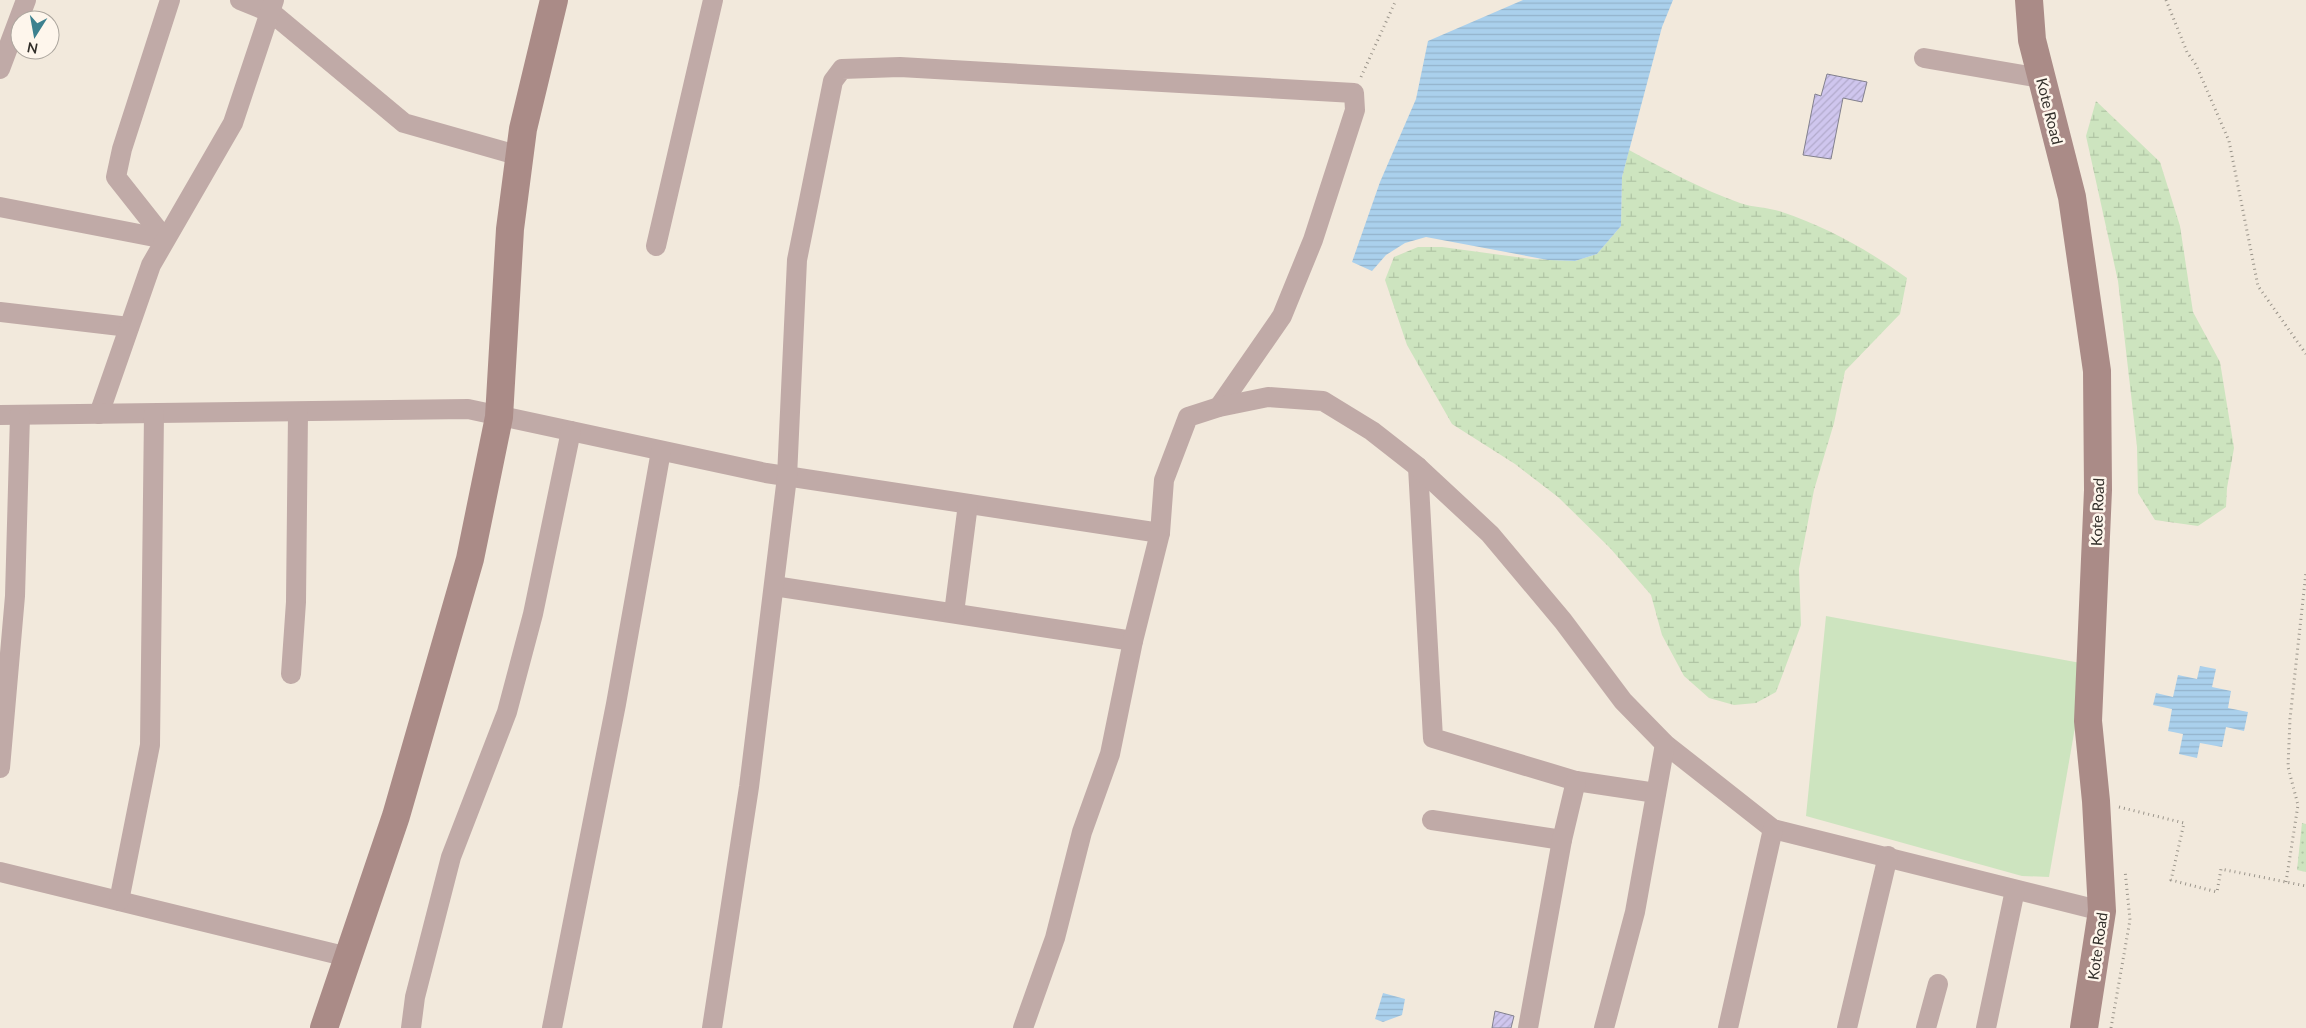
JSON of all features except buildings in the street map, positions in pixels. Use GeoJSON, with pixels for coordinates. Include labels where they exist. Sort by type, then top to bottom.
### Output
{"type":"FeatureCollection","features":[{"type":"Feature","properties":{"kind":"street"},"geometry":{"type":"LineString","coordinates":[[0,69],[26,0]]}},
{"type":"Feature","properties":{"kind":"street"},"geometry":{"type":"LineString","coordinates":[[165,239],[116,177],[122,149],[170,0]]}},
{"type":"Feature","properties":{"kind":"street"},"geometry":{"type":"LineString","coordinates":[[240,0],[272,6],[404,124],[520,156]]}},
{"type":"Feature","properties":{"kind":"street"},"geometry":{"type":"LineString","coordinates":[[324,1028],[396,816],[470,559],[499,416],[510,229],[523,129],[554,0]]}},
{"type":"Feature","properties":{"kind":"street"},"geometry":{"type":"LineString","coordinates":[[656,246],[713,0]]}},
{"type":"Feature","properties":{"kind":"street","name":"Kote Road"},"geometry":{"type":"LineString","coordinates":[[2029,0],[2032,40],[2072,197],[2097,371],[2098,490],[2088,721],[2096,801],[2102,911],[2084,1028]]}},
{"type":"Feature","properties":{"kind":"street"},"geometry":{"type":"LineString","coordinates":[[99,414],[150,265],[232,123],[272,6]]}},
{"type":"Feature","properties":{"kind":"street"},"geometry":{"type":"LineString","coordinates":[[1924,58],[2041,78]]}},
{"type":"Feature","properties":{"kind":"street"},"geometry":{"type":"LineString","coordinates":[[712,1028],[748,787],[787,477],[796,260],[833,81],[842,69],[900,67],[1354,93],[1355,110],[1314,240],[1282,316],[1219,407]]}},
{"type":"Feature","properties":{"kind":"street"},"geometry":{"type":"LineString","coordinates":[[0,207],[165,239]]}},
{"type":"Feature","properties":{"kind":"street"},"geometry":{"type":"LineString","coordinates":[[0,312],[129,327]]}},
{"type":"Feature","properties":{"kind":"street"},"geometry":{"type":"LineString","coordinates":[[1023,1028],[1055,938],[1082,832],[1110,754],[1133,641],[1160,533],[1164,480],[1188,417],[1219,407],[1268,397],[1323,401],[1372,431],[1418,467],[1490,534],[1563,621],[1623,702],[1665,744],[1773,829],[1888,856],[2102,911]]}},
{"type":"Feature","properties":{"kind":"street"},"geometry":{"type":"LineString","coordinates":[[0,415],[468,409],[787,477],[1160,533]]}},
{"type":"Feature","properties":{"kind":"street"},"geometry":{"type":"LineString","coordinates":[[291,674],[296,602],[298,412]]}},
{"type":"Feature","properties":{"kind":"street"},"geometry":{"type":"LineString","coordinates":[[119,901],[150,744],[154,414]]}},
{"type":"Feature","properties":{"kind":"street"},"geometry":{"type":"LineString","coordinates":[[0,768],[15,596],[20,415]]}},
{"type":"Feature","properties":{"kind":"street"},"geometry":{"type":"LineString","coordinates":[[411,1028],[415,998],[450,857],[507,712],[531,623],[571,431]]}},
{"type":"Feature","properties":{"kind":"street"},"geometry":{"type":"LineString","coordinates":[[552,1028],[616,704],[660,451]]}},
{"type":"Feature","properties":{"kind":"street"},"geometry":{"type":"LineString","coordinates":[[1418,467],[1433,738],[1576,781],[1656,793]]}},
{"type":"Feature","properties":{"kind":"street"},"geometry":{"type":"LineString","coordinates":[[954,613],[968,504]]}},
{"type":"Feature","properties":{"kind":"street"},"geometry":{"type":"LineString","coordinates":[[774,586],[1133,641]]}},
{"type":"Feature","properties":{"kind":"street"},"geometry":{"type":"LineString","coordinates":[[1604,1028],[1635,912],[1665,744]]}},
{"type":"Feature","properties":{"kind":"street"},"geometry":{"type":"LineString","coordinates":[[1528,1028],[1562,840],[1576,781]]}},
{"type":"Feature","properties":{"kind":"street"},"geometry":{"type":"LineString","coordinates":[[1432,820],[1562,840]]}},
{"type":"Feature","properties":{"kind":"street"},"geometry":{"type":"LineString","coordinates":[[1728,1028],[1773,829]]}},
{"type":"Feature","properties":{"kind":"street"},"geometry":{"type":"LineString","coordinates":[[1847,1028],[1888,856]]}},
{"type":"Feature","properties":{"kind":"street"},"geometry":{"type":"LineString","coordinates":[[0,872],[348,957]]}},
{"type":"Feature","properties":{"kind":"street"},"geometry":{"type":"LineString","coordinates":[[1986,1028],[2015,890]]}},
{"type":"Feature","properties":{"kind":"street"},"geometry":{"type":"LineString","coordinates":[[1926,1028],[1938,984]]}},
{"type":"Feature","properties":{"kind":"path"},"geometry":{"type":"LineString","coordinates":[[1354,93],[1396,0]]}},
{"type":"Feature","properties":{"kind":"path"},"geometry":{"type":"LineString","coordinates":[[2166,0],[2187,52],[2196,65],[2229,141],[2258,286],[2306,354]]}},
{"type":"Feature","properties":{"kind":"path"},"geometry":{"type":"LineString","coordinates":[[2286,882],[2298,805],[2288,767],[2290,719],[2306,572]]}},
{"type":"Feature","properties":{"kind":"path"},"geometry":{"type":"LineString","coordinates":[[2096,801],[2184,824],[2170,880],[2217,892],[2221,870],[2306,886]]}},
{"type":"Feature","properties":{"kind":"green space"},"geometry":{"type":"Polygon","coordinates":[[[2096,101],[2160,162],[2180,226],[2193,312],[2220,362],[2234,448],[2227,488],[2226,507],[2198,526],[2155,520],[2138,493],[2137,447],[2118,281],[2086,136],[2096,101]]]}},
{"type":"Feature","properties":{"kind":"green space"},"geometry":{"type":"Polygon","coordinates":[[[1629,150],[1711,192],[1745,205],[1777,210],[1831,232],[1877,258],[1907,278],[1900,314],[1845,371],[1834,423],[1814,490],[1799,569],[1801,625],[1776,692],[1756,703],[1734,705],[1709,698],[1684,676],[1662,635],[1651,595],[1610,548],[1558,497],[1515,464],[1452,424],[1407,345],[1385,280],[1394,257],[1418,247],[1442,247],[1531,259],[1575,261],[1597,254],[1621,226],[1622,177],[1629,150]]]}},
{"type":"Feature","properties":{"kind":"green space"},"geometry":{"type":"Polygon","coordinates":[[[1826,616],[2086,664],[2049,877],[2022,876],[1806,816],[1826,616]]]}},
{"type":"Feature","properties":{"kind":"green space"},"geometry":{"type":"Polygon","coordinates":[[[2302,823],[2306,824],[2306,872],[2297,870],[2302,823]]]}},
{"type":"Feature","properties":{"kind":"water"},"geometry":{"type":"Polygon","coordinates":[[[1523,0],[1673,0],[1662,27],[1622,177],[1621,226],[1597,254],[1575,261],[1548,260],[1426,237],[1405,243],[1386,255],[1372,271],[1352,262],[1380,182],[1416,99],[1428,41],[1523,0]]]}},
{"type":"Feature","properties":{"kind":"water"},"geometry":{"type":"Polygon","coordinates":[[[2200,666],[2216,669],[2212,687],[2231,691],[2228,708],[2248,712],[2244,731],[2226,727],[2222,747],[2200,743],[2197,758],[2179,754],[2183,734],[2168,731],[2172,709],[2153,705],[2156,693],[2173,697],[2178,675],[2197,679],[2200,666]]]}},
{"type":"Feature","properties":{"kind":"water"},"geometry":{"type":"Polygon","coordinates":[[[1383,993],[1405,999],[1402,1015],[1383,1022],[1375,1019],[1383,993]]]}}]}
